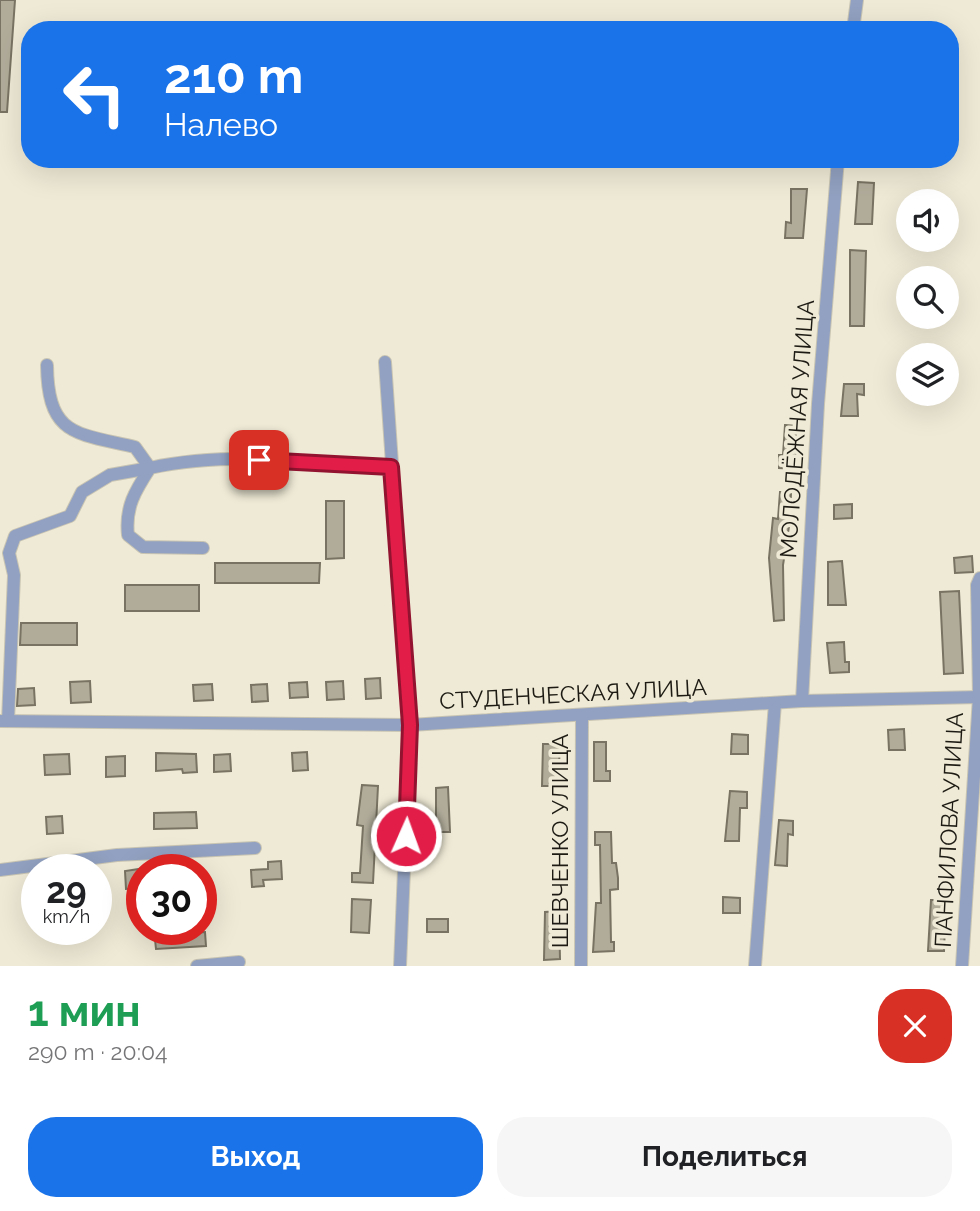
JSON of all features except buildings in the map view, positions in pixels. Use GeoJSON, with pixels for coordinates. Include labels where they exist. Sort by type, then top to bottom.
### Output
{"type":"FeatureCollection","features":[{"type":"Feature","properties":{"kind":"street"},"geometry":{"type":"LineString","coordinates":[[854,21],[857,0]]}},
{"type":"Feature","properties":{"kind":"street","name":"МОЛОДЁЖНАЯ УЛИЦА"},"geometry":{"type":"LineString","coordinates":[[802,701],[818,404],[837,168]]}},
{"type":"Feature","properties":{"kind":"street"},"geometry":{"type":"LineString","coordinates":[[385,362],[410,725],[400,966]]}},
{"type":"Feature","properties":{"kind":"street"},"geometry":{"type":"LineString","coordinates":[[47,365],[47,397],[56,418],[82,435],[135,447],[150,468]]}},
{"type":"Feature","properties":{"kind":"street"},"geometry":{"type":"LineString","coordinates":[[4,721],[14,575],[9,553],[15,536],[70,516],[82,492],[110,475],[186,460],[259,460],[391,467]]}},
{"type":"Feature","properties":{"kind":"street"},"geometry":{"type":"LineString","coordinates":[[150,468],[133,494],[126,516],[128,535],[144,547],[203,548]]}},
{"type":"Feature","properties":{"kind":"street","name":"ПАНФИЛОВА УЛИЦА"},"geometry":{"type":"LineString","coordinates":[[962,966],[979,697],[976,662],[977,584],[980,578]]}},
{"type":"Feature","properties":{"kind":"street","name":"СТУДЕНЧЕСКАЯ УЛИЦА"},"geometry":{"type":"LineString","coordinates":[[4,721],[410,725],[802,701],[979,697]]}},
{"type":"Feature","properties":{"kind":"street"},"geometry":{"type":"LineString","coordinates":[[755,966],[775,704]]}},
{"type":"Feature","properties":{"kind":"street","name":"ШЕВЧЕНКО УЛИЦА"},"geometry":{"type":"LineString","coordinates":[[581,966],[582,716]]}},
{"type":"Feature","properties":{"kind":"street"},"geometry":{"type":"LineString","coordinates":[[0,870],[117,855],[255,848]]}},
{"type":"Feature","properties":{"kind":"street"},"geometry":{"type":"LineString","coordinates":[[197,966],[239,962]]}},
{"type":"Feature","properties":{"kind":"route"},"geometry":{"type":"LineString","coordinates":[[259,460],[391,467],[410,725],[406,836]]}}]}
